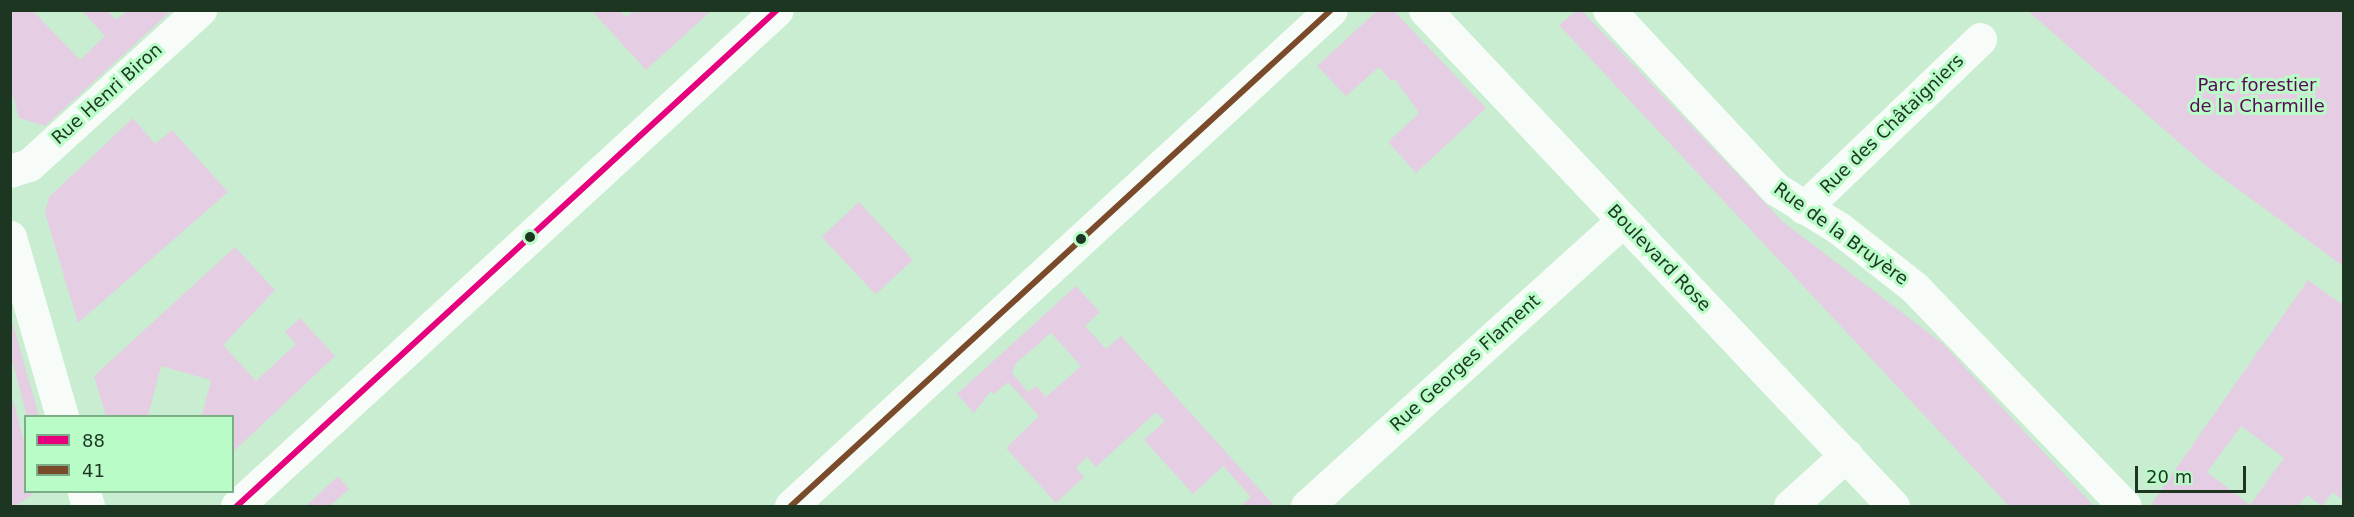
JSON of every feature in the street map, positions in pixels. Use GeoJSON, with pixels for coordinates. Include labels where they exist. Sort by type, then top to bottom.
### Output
{"type":"FeatureCollection","features":[{"type":"Feature","properties":{"kind":"street","name":"Rue Henri Biron"},"geometry":{"type":"LineString","coordinates":[[10,171],[29,165],[200,10]]}},
{"type":"Feature","properties":{"kind":"street"},"geometry":{"type":"LineString","coordinates":[[237,507],[777,10]]}},
{"type":"Feature","properties":{"kind":"street"},"geometry":{"type":"LineString","coordinates":[[791,507],[1332,10]]}},
{"type":"Feature","properties":{"kind":"street","name":"Boulevard Rose"},"geometry":{"type":"LineString","coordinates":[[1425,10],[1893,507]]}},
{"type":"Feature","properties":{"kind":"street","name":"Rue de la Bruyère"},"geometry":{"type":"LineString","coordinates":[[1609,10],[1776,189],[1914,287],[2125,507]]}},
{"type":"Feature","properties":{"kind":"street","name":"Rue des Châtaigniers"},"geometry":{"type":"LineString","coordinates":[[1804,208],[1980,39]]}},
{"type":"Feature","properties":{"kind":"street","name":"Rue Georges Flament"},"geometry":{"type":"LineString","coordinates":[[1307,507],[1623,220]]}},
{"type":"Feature","properties":{"kind":"street"},"geometry":{"type":"LineString","coordinates":[[10,237],[61,415]]}},
{"type":"Feature","properties":{"kind":"street"},"geometry":{"type":"LineString","coordinates":[[1790,507],[1846,455]]}},
{"type":"Feature","properties":{"kind":"green space"},"geometry":{"type":"Polygon","coordinates":[[[11,10],[33,11],[80,60],[105,36],[82,11],[108,11],[116,20],[127,11],[171,11],[45,126],[19,118],[11,89],[11,10]]]}},
{"type":"Feature","properties":{"kind":"green space"},"geometry":{"type":"Polygon","coordinates":[[[592,11],[620,11],[626,17],[633,11],[711,11],[646,70],[592,11]]]}},
{"type":"Feature","properties":{"kind":"green space"},"geometry":{"type":"Polygon","coordinates":[[[1377,11],[1394,11],[1486,108],[1416,173],[1388,142],[1419,113],[1395,79],[1391,81],[1379,67],[1346,96],[1317,66],[1377,11]]]}},
{"type":"Feature","properties":{"kind":"green space"},"geometry":{"type":"Polygon","coordinates":[[[1576,11],[1582,11],[1783,222],[1942,343],[2094,506],[2009,506],[1559,25],[1576,11]]]}},
{"type":"Feature","properties":{"kind":"green space","name":"Parc forestier de la Charmille"},"geometry":{"type":"Polygon","coordinates":[[[2028,11],[2343,11],[2343,266],[2206,166],[2028,11]]]}},
{"type":"Feature","properties":{"kind":"green space"},"geometry":{"type":"Polygon","coordinates":[[[133,118],[155,144],[172,130],[228,192],[78,323],[45,213],[49,197],[133,118]]]}},
{"type":"Feature","properties":{"kind":"green space"},"geometry":{"type":"Polygon","coordinates":[[[859,202],[913,260],[876,295],[822,237],[859,202]]]}},
{"type":"Feature","properties":{"kind":"green space"},"geometry":{"type":"Polygon","coordinates":[[[235,247],[275,290],[223,345],[256,381],[296,344],[285,332],[300,318],[335,356],[234,451],[234,415],[202,415],[211,380],[161,366],[148,415],[106,415],[94,376],[235,247]]]}},
{"type":"Feature","properties":{"kind":"green space"},"geometry":{"type":"Polygon","coordinates":[[[2308,280],[2343,305],[2343,500],[2333,492],[2322,506],[2307,495],[2298,506],[2155,506],[2152,503],[2308,280]],[[2241,426],[2207,472],[2250,505],[2284,458],[2241,426]]]}},
{"type":"Feature","properties":{"kind":"green space"},"geometry":{"type":"Polygon","coordinates":[[[1076,286],[1100,312],[1085,326],[1106,349],[1121,336],[1273,504],[1270,506],[1241,506],[1251,497],[1223,466],[1193,494],[1144,440],[1165,421],[1156,412],[1096,467],[1087,457],[1076,468],[1084,477],[1056,503],[1006,448],[1039,416],[1008,382],[994,394],[991,391],[974,413],[957,394],[1076,286]],[[1051,333],[1016,363],[1012,373],[1028,392],[1036,386],[1046,397],[1081,366],[1051,333]]]}},
{"type":"Feature","properties":{"kind":"green space"},"geometry":{"type":"Polygon","coordinates":[[[10,317],[39,415],[27,415],[11,357],[10,317]]]}},
{"type":"Feature","properties":{"kind":"green space"},"geometry":{"type":"Polygon","coordinates":[[[11,393],[24,441],[24,493],[35,493],[16,506],[10,506],[11,393]]]}},
{"type":"Feature","properties":{"kind":"green space"},"geometry":{"type":"Polygon","coordinates":[[[338,476],[349,489],[330,506],[306,506],[338,476]]]}},
{"type":"Feature","properties":{"kind":"transit line","name":"88"},"geometry":{"type":"LineString","coordinates":[[237,506],[777,10]]}},
{"type":"Feature","properties":{"kind":"transit line","name":"41"},"geometry":{"type":"LineString","coordinates":[[791,506],[1331,10]]}}]}
